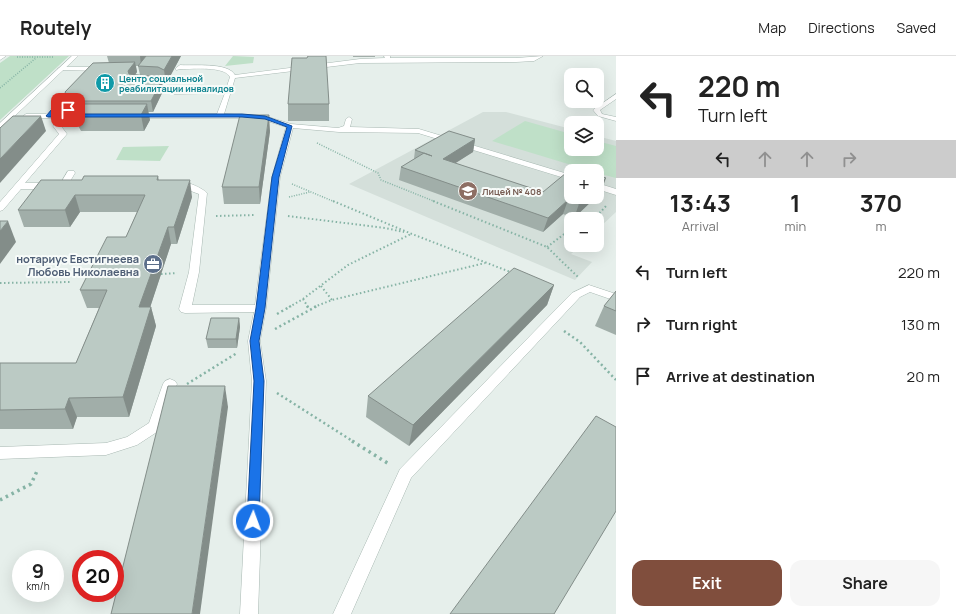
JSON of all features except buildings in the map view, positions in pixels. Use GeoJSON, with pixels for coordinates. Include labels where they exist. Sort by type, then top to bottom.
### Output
{"type":"FeatureCollection","features":[{"type":"Feature","properties":{"kind":"street"},"geometry":{"type":"LineString","coordinates":[[233,77],[388,58],[534,59],[540,56]]}},
{"type":"Feature","properties":{"kind":"street"},"geometry":{"type":"LineString","coordinates":[[0,127],[74,57]]}},
{"type":"Feature","properties":{"kind":"street"},"geometry":{"type":"LineString","coordinates":[[178,69],[180,67],[204,66],[220,68],[231,73],[233,77]]}},
{"type":"Feature","properties":{"kind":"street"},"geometry":{"type":"LineString","coordinates":[[61,69],[113,69]]}},
{"type":"Feature","properties":{"kind":"street"},"geometry":{"type":"LineString","coordinates":[[86,75],[91,69]]}},
{"type":"Feature","properties":{"kind":"street"},"geometry":{"type":"LineString","coordinates":[[220,116],[233,77]]}},
{"type":"Feature","properties":{"kind":"street"},"geometry":{"type":"LineString","coordinates":[[51,113],[80,81]]}},
{"type":"Feature","properties":{"kind":"street"},"geometry":{"type":"LineString","coordinates":[[140,83],[160,85],[174,92],[228,91]]}},
{"type":"Feature","properties":{"kind":"street"},"geometry":{"type":"LineString","coordinates":[[616,96],[596,110],[600,115],[616,119]]}},
{"type":"Feature","properties":{"kind":"street"},"geometry":{"type":"LineString","coordinates":[[12,116],[91,110]]}},
{"type":"Feature","properties":{"kind":"street"},"geometry":{"type":"LineString","coordinates":[[131,110],[155,110]]}},
{"type":"Feature","properties":{"kind":"street"},"geometry":{"type":"LineString","coordinates":[[51,113],[66,116],[104,116]]}},
{"type":"Feature","properties":{"kind":"street"},"geometry":{"type":"LineString","coordinates":[[0,208],[63,134],[57,126],[66,116]]}},
{"type":"Feature","properties":{"kind":"street"},"geometry":{"type":"LineString","coordinates":[[120,116],[242,116],[265,118],[290,126],[339,130],[419,131],[564,176]]}},
{"type":"Feature","properties":{"kind":"street"},"geometry":{"type":"LineString","coordinates":[[342,129],[347,127],[349,120]]}},
{"type":"Feature","properties":{"kind":"street"},"geometry":{"type":"LineString","coordinates":[[249,614],[259,381],[254,341],[258,326],[276,177],[290,126]]}},
{"type":"Feature","properties":{"kind":"street"},"geometry":{"type":"LineString","coordinates":[[63,186],[71,173]]}},
{"type":"Feature","properties":{"kind":"street"},"geometry":{"type":"LineString","coordinates":[[166,184],[181,184],[204,193],[194,272],[185,309],[260,308]]}},
{"type":"Feature","properties":{"kind":"street"},"geometry":{"type":"LineString","coordinates":[[19,186],[76,185]]}},
{"type":"Feature","properties":{"kind":"street"},"geometry":{"type":"LineString","coordinates":[[604,190],[614,196]]}},
{"type":"Feature","properties":{"kind":"street"},"geometry":{"type":"LineString","coordinates":[[342,614],[405,474],[576,295],[589,288],[616,298]]}},
{"type":"Feature","properties":{"kind":"street"},"geometry":{"type":"LineString","coordinates":[[0,453],[106,448],[132,441],[155,426],[170,384]]}},
{"type":"Feature","properties":{"kind":"path"},"geometry":{"type":"LineString","coordinates":[[1,57],[74,57]]}},
{"type":"Feature","properties":{"kind":"path"},"geometry":{"type":"LineString","coordinates":[[0,88],[38,57]]}},
{"type":"Feature","properties":{"kind":"path"},"geometry":{"type":"LineString","coordinates":[[316,143],[378,173],[381,180],[547,247],[589,288]]}},
{"type":"Feature","properties":{"kind":"path"},"geometry":{"type":"LineString","coordinates":[[276,177],[412,234],[485,263],[520,275]]}},
{"type":"Feature","properties":{"kind":"path"},"geometry":{"type":"LineString","coordinates":[[600,212],[614,196]]}},
{"type":"Feature","properties":{"kind":"path"},"geometry":{"type":"LineString","coordinates":[[202,216],[272,215],[385,228],[412,234]]}},
{"type":"Feature","properties":{"kind":"path"},"geometry":{"type":"LineString","coordinates":[[258,326],[321,286],[348,265],[412,234]]}},
{"type":"Feature","properties":{"kind":"path"},"geometry":{"type":"LineString","coordinates":[[547,247],[564,234]]}},
{"type":"Feature","properties":{"kind":"path"},"geometry":{"type":"LineString","coordinates":[[164,399],[254,341],[309,309],[332,300],[485,263]]}},
{"type":"Feature","properties":{"kind":"path"},"geometry":{"type":"LineString","coordinates":[[0,283],[71,282]]}},
{"type":"Feature","properties":{"kind":"path"},"geometry":{"type":"LineString","coordinates":[[321,286],[332,300]]}},
{"type":"Feature","properties":{"kind":"path"},"geometry":{"type":"LineString","coordinates":[[303,298],[309,309]]}},
{"type":"Feature","properties":{"kind":"path"},"geometry":{"type":"LineString","coordinates":[[551,321],[580,342],[616,380]]}},
{"type":"Feature","properties":{"kind":"path"},"geometry":{"type":"LineString","coordinates":[[259,381],[405,474]]}},
{"type":"Feature","properties":{"kind":"path"},"geometry":{"type":"LineString","coordinates":[[0,500],[31,484]]}},
{"type":"Feature","properties":{"kind":"shaded area","name":"Лицей № 408"},"geometry":{"type":"Polygon","coordinates":[[[483,112],[506,112],[564,127],[564,156],[604,156],[604,138],[616,141],[616,212],[604,223],[604,212],[564,212],[564,252],[573,252],[571,254],[592,262],[575,280],[349,184],[483,112]]]}},
{"type":"Feature","properties":{"kind":"green space"},"geometry":{"type":"Polygon","coordinates":[[[10,56],[69,56],[0,120],[0,63],[10,56]]]}},
{"type":"Feature","properties":{"kind":"green space"},"geometry":{"type":"Polygon","coordinates":[[[233,56],[254,57],[253,63],[225,66],[233,56]]]}},
{"type":"Feature","properties":{"kind":"green space"},"geometry":{"type":"Polygon","coordinates":[[[525,121],[564,132],[564,156],[604,156],[604,143],[616,146],[616,178],[604,175],[604,164],[568,164],[492,141],[525,121]]]}},
{"type":"Feature","properties":{"kind":"green space"},"geometry":{"type":"Polygon","coordinates":[[[169,146],[160,161],[116,160],[123,147],[169,146]]]}},
{"type":"Feature","properties":{"kind":"place","name":"Центр социальной реабилитации инвалидов"},"geometry":{"type":"Point","coordinates":[105,83]}},
{"type":"Feature","properties":{"kind":"place","name":"Лицей № 408"},"geometry":{"type":"Point","coordinates":[468,191]}},
{"type":"Feature","properties":{"kind":"place","name":"нотариус Евстигнеева Любовь Николаевна"},"geometry":{"type":"Point","coordinates":[153,264]}},
{"type":"Feature","properties":{"kind":"route"},"geometry":{"type":"LineString","coordinates":[[68,110],[54,110],[48,116],[242,116],[265,118],[290,126],[276,177],[258,326],[254,341],[259,381],[253,521]]}}]}
